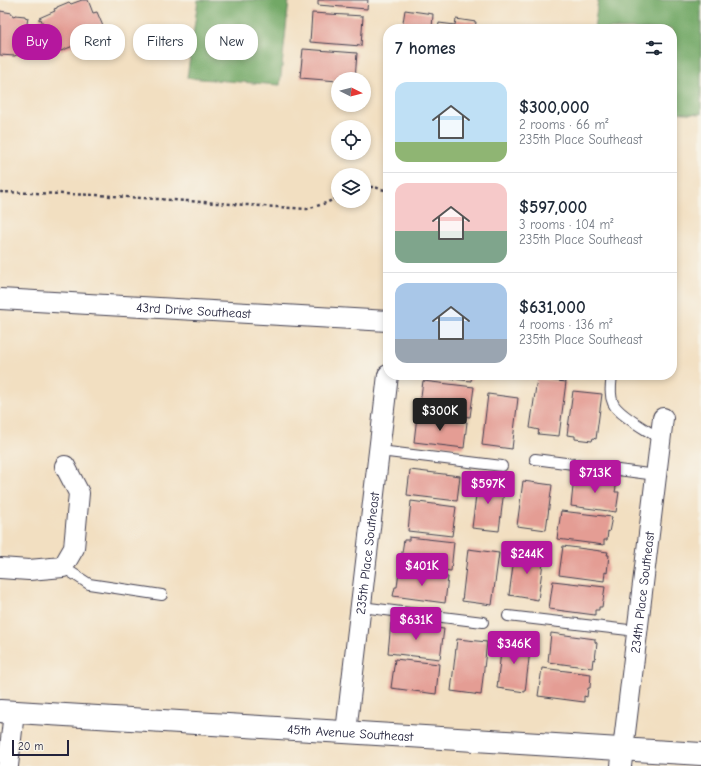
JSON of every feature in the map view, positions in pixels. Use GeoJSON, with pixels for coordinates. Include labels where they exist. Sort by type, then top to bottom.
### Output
{"type":"FeatureCollection","features":[{"type":"Feature","properties":{"kind":"street","name":"43rd Drive Southeast"},"geometry":{"type":"LineString","coordinates":[[0,298],[383,321]]}},
{"type":"Feature","properties":{"kind":"street","name":"235th Place Southeast"},"geometry":{"type":"LineString","coordinates":[[346,732],[387,380]]}},
{"type":"Feature","properties":{"kind":"street","name":"234th Place Southeast"},"geometry":{"type":"LineString","coordinates":[[622,758],[662,418]]}},
{"type":"Feature","properties":{"kind":"street"},"geometry":{"type":"LineString","coordinates":[[0,568],[29,570],[63,568],[74,548],[79,493],[65,466]]}},
{"type":"Feature","properties":{"kind":"street"},"geometry":{"type":"LineString","coordinates":[[7,712],[8,766]]}},
{"type":"Feature","properties":{"kind":"street","name":"45th Avenue Southeast"},"geometry":{"type":"LineString","coordinates":[[7,712],[346,732],[622,758],[701,754]]}},
{"type":"Feature","properties":{"kind":"lane"},"geometry":{"type":"LineString","coordinates":[[611,380],[610,388],[612,400],[618,410],[660,439]]}},
{"type":"Feature","properties":{"kind":"lane"},"geometry":{"type":"LineString","coordinates":[[380,451],[502,466]]}},
{"type":"Feature","properties":{"kind":"lane"},"geometry":{"type":"LineString","coordinates":[[535,459],[656,475]]}},
{"type":"Feature","properties":{"kind":"lane"},"geometry":{"type":"LineString","coordinates":[[63,568],[89,584],[162,595]]}},
{"type":"Feature","properties":{"kind":"lane"},"geometry":{"type":"LineString","coordinates":[[361,607],[483,622]]}},
{"type":"Feature","properties":{"kind":"lane"},"geometry":{"type":"LineString","coordinates":[[508,616],[637,631]]}},
{"type":"Feature","properties":{"kind":"path"},"geometry":{"type":"LineString","coordinates":[[371,187],[383,190]]}},
{"type":"Feature","properties":{"kind":"path"},"geometry":{"type":"LineString","coordinates":[[0,192],[97,195],[307,209],[331,200]]}},
{"type":"Feature","properties":{"kind":"green space"},"geometry":{"type":"Polygon","coordinates":[[[198,0],[289,0],[280,85],[187,78],[190,60],[197,60],[197,24],[195,24],[198,0]]]}},
{"type":"Feature","properties":{"kind":"green space"},"geometry":{"type":"Polygon","coordinates":[[[598,0],[701,0],[701,114],[677,112],[677,24],[595,24],[598,0]]]}},
{"type":"Feature","properties":{"kind":"building"},"geometry":{"type":"Polygon","coordinates":[[[82,0],[88,0],[93,13],[97,12],[102,24],[70,24],[70,47],[62,51],[62,24],[43,24],[39,18],[55,11],[54,9],[57,7],[69,2],[71,4],[82,0]]]}},
{"type":"Feature","properties":{"kind":"building"},"geometry":{"type":"Polygon","coordinates":[[[318,0],[368,0],[367,9],[318,5],[318,0]]]}},
{"type":"Feature","properties":{"kind":"building"},"geometry":{"type":"Polygon","coordinates":[[[405,10],[433,14],[432,24],[403,24],[405,10]]]}},
{"type":"Feature","properties":{"kind":"building"},"geometry":{"type":"Polygon","coordinates":[[[0,11],[12,13],[14,16],[25,16],[28,18],[27,24],[12,24],[12,56],[0,55],[0,11]]]}},
{"type":"Feature","properties":{"kind":"building"},"geometry":{"type":"Polygon","coordinates":[[[312,13],[363,16],[361,46],[310,42],[312,13]]]}},
{"type":"Feature","properties":{"kind":"building"},"geometry":{"type":"Polygon","coordinates":[[[456,19],[476,22],[476,24],[455,24],[456,19]]]}},
{"type":"Feature","properties":{"kind":"building"},"geometry":{"type":"Polygon","coordinates":[[[303,49],[357,53],[356,72],[331,72],[331,80],[300,78],[303,49]]]}},
{"type":"Feature","properties":{"kind":"building"},"geometry":{"type":"Polygon","coordinates":[[[537,380],[566,382],[559,436],[538,434],[539,430],[530,428],[537,380]]]}},
{"type":"Feature","properties":{"kind":"building"},"geometry":{"type":"Polygon","coordinates":[[[423,381],[474,387],[470,417],[419,411],[423,381]]]}},
{"type":"Feature","properties":{"kind":"building"},"geometry":{"type":"Polygon","coordinates":[[[573,391],[602,394],[596,439],[593,438],[592,441],[575,439],[575,436],[567,435],[573,391]]]}},
{"type":"Feature","properties":{"kind":"building"},"geometry":{"type":"Polygon","coordinates":[[[488,394],[518,398],[512,449],[482,445],[488,394]]]}},
{"type":"Feature","properties":{"kind":"building"},"geometry":{"type":"Polygon","coordinates":[[[417,416],[467,422],[464,448],[414,442],[417,416]]]}},
{"type":"Feature","properties":{"kind":"building"},"geometry":{"type":"Polygon","coordinates":[[[410,470],[460,476],[457,501],[407,495],[410,470]]]}},
{"type":"Feature","properties":{"kind":"building"},"geometry":{"type":"Polygon","coordinates":[[[574,477],[617,482],[615,492],[619,492],[616,512],[571,506],[574,477]]]}},
{"type":"Feature","properties":{"kind":"building"},"geometry":{"type":"Polygon","coordinates":[[[478,479],[505,482],[499,531],[472,528],[478,479]]]}},
{"type":"Feature","properties":{"kind":"building"},"geometry":{"type":"Polygon","coordinates":[[[523,481],[552,485],[546,530],[517,526],[523,481]]]}},
{"type":"Feature","properties":{"kind":"building"},"geometry":{"type":"Polygon","coordinates":[[[411,501],[456,507],[452,536],[408,531],[411,501]]]}},
{"type":"Feature","properties":{"kind":"building"},"geometry":{"type":"Polygon","coordinates":[[[561,511],[612,517],[607,540],[604,540],[604,545],[557,539],[561,511]]]}},
{"type":"Feature","properties":{"kind":"building"},"geometry":{"type":"Polygon","coordinates":[[[409,537],[454,542],[451,571],[400,565],[404,540],[409,540],[409,537]]]}},
{"type":"Feature","properties":{"kind":"building"},"geometry":{"type":"Polygon","coordinates":[[[563,546],[608,552],[607,573],[605,572],[604,581],[559,575],[563,546]]]}},
{"type":"Feature","properties":{"kind":"building"},"geometry":{"type":"Polygon","coordinates":[[[468,549],[499,553],[492,605],[462,601],[468,549]]]}},
{"type":"Feature","properties":{"kind":"building"},"geometry":{"type":"Polygon","coordinates":[[[515,551],[544,555],[538,600],[509,595],[515,551]]]}},
{"type":"Feature","properties":{"kind":"building"},"geometry":{"type":"Polygon","coordinates":[[[399,571],[448,577],[445,603],[393,596],[395,587],[397,587],[399,571]]]}},
{"type":"Feature","properties":{"kind":"building"},"geometry":{"type":"Polygon","coordinates":[[[553,581],[605,587],[602,607],[599,607],[599,610],[595,610],[595,615],[549,609],[553,581]]]}},
{"type":"Feature","properties":{"kind":"building"},"geometry":{"type":"Polygon","coordinates":[[[391,623],[444,629],[440,659],[388,653],[391,623]]]}},
{"type":"Feature","properties":{"kind":"building"},"geometry":{"type":"Polygon","coordinates":[[[551,633],[595,639],[595,642],[597,643],[595,660],[593,659],[592,668],[548,662],[551,633]]]}},
{"type":"Feature","properties":{"kind":"building"},"geometry":{"type":"Polygon","coordinates":[[[457,639],[487,642],[481,695],[451,691],[457,639]]]}},
{"type":"Feature","properties":{"kind":"building"},"geometry":{"type":"Polygon","coordinates":[[[508,640],[531,642],[525,692],[497,688],[502,642],[507,642],[508,640]]]}},
{"type":"Feature","properties":{"kind":"building"},"geometry":{"type":"Polygon","coordinates":[[[395,659],[439,664],[436,694],[391,688],[395,659]]]}},
{"type":"Feature","properties":{"kind":"building"},"geometry":{"type":"Polygon","coordinates":[[[542,668],[591,674],[590,688],[588,688],[587,697],[584,696],[584,702],[538,696],[542,668]]]}}]}
